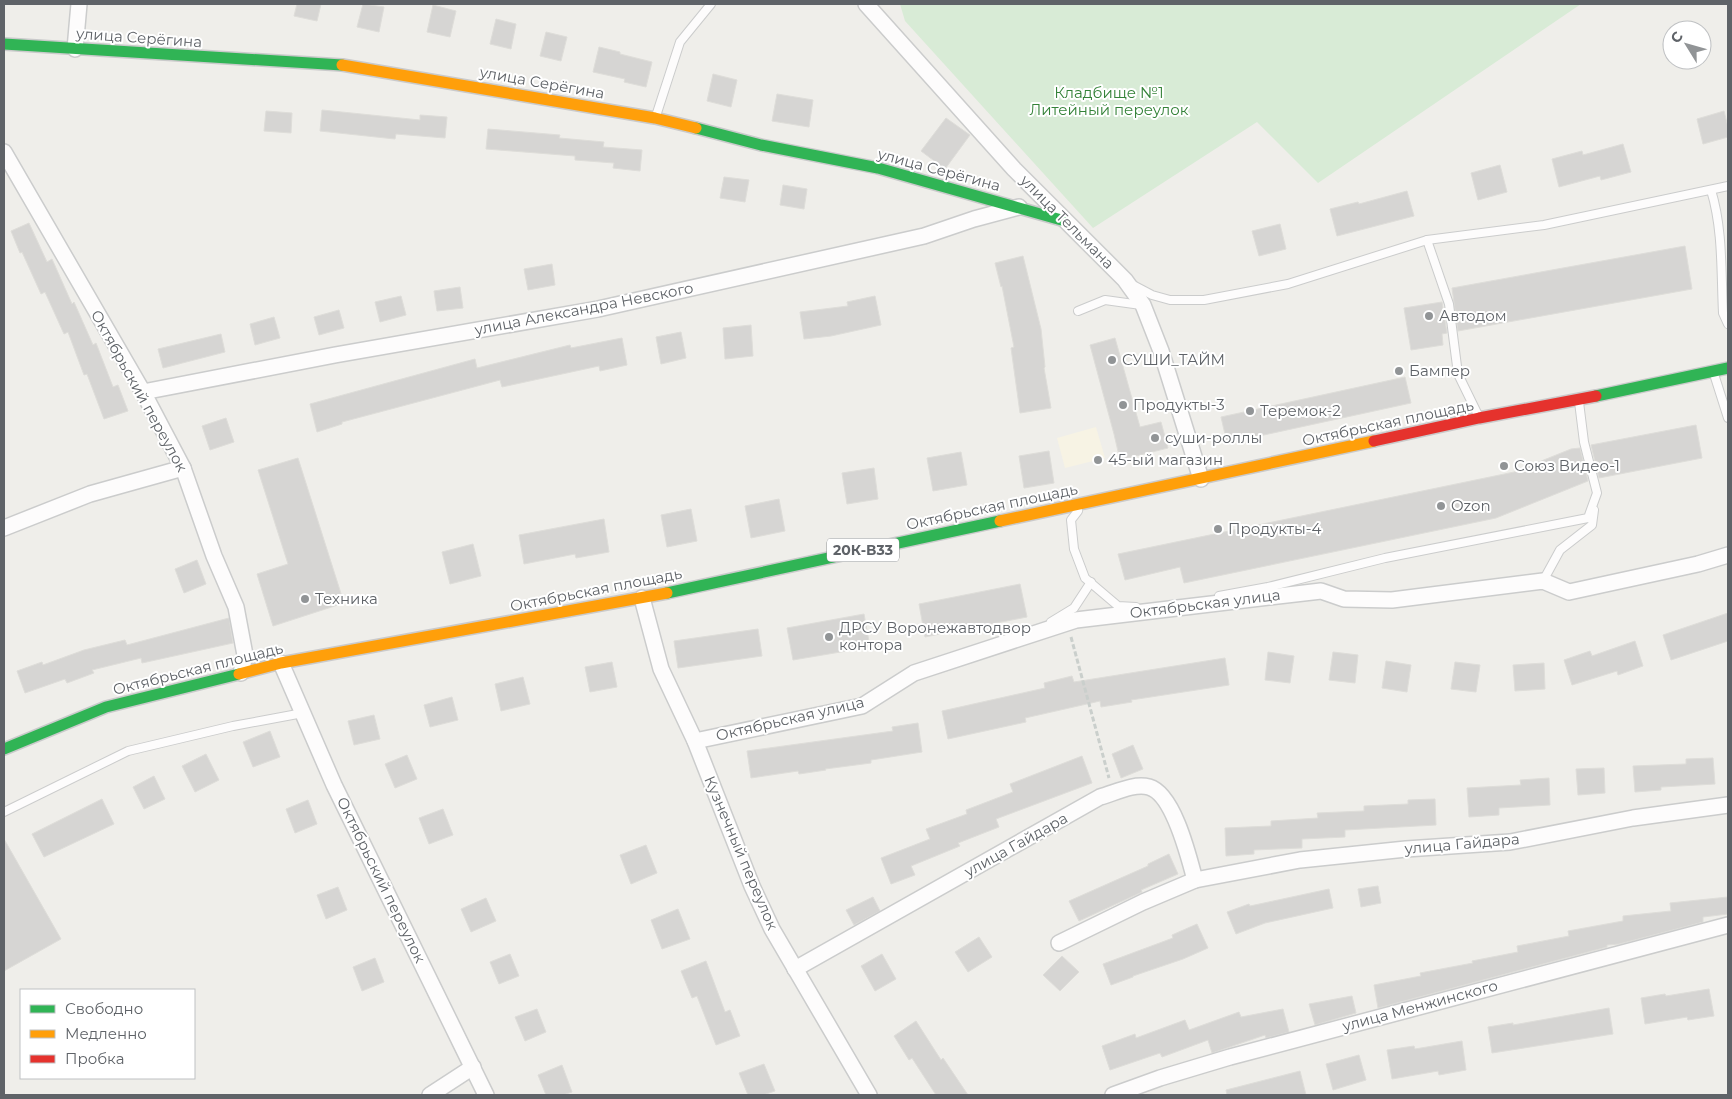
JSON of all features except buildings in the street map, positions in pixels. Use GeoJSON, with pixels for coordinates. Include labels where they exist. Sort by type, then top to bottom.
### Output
{"type":"FeatureCollection","features":[{"type":"Feature","properties":{"kind":"main road","name":"улица Серёгина"},"geometry":{"type":"LineString","coordinates":[[4,44],[229,59],[331,63],[655,118],[761,145],[878,168],[1065,221]]}},
{"type":"Feature","properties":{"kind":"main road","name":"Октябрьская площадь"},"geometry":{"type":"LineString","coordinates":[[4,749],[106,707],[281,663],[642,598],[1479,418],[1578,400],[1728,368]]}},
{"type":"Feature","properties":{"kind":"street"},"geometry":{"type":"LineString","coordinates":[[75,48],[79,4]]}},
{"type":"Feature","properties":{"kind":"street","name":"улица Тельмана"},"geometry":{"type":"LineString","coordinates":[[866,4],[1014,169],[1125,280],[1143,305],[1161,352],[1201,479]]}},
{"type":"Feature","properties":{"kind":"street","name":"Октябрьский переулок"},"geometry":{"type":"LineString","coordinates":[[4,152],[143,392],[183,468],[214,556],[236,607],[245,656],[241,673]]}},
{"type":"Feature","properties":{"kind":"street","name":"улица Александра Невского"},"geometry":{"type":"LineString","coordinates":[[143,392],[325,356],[598,309],[924,236],[974,219],[1020,207]]}},
{"type":"Feature","properties":{"kind":"street"},"geometry":{"type":"LineString","coordinates":[[4,528],[90,494],[183,468]]}},
{"type":"Feature","properties":{"kind":"street"},"geometry":{"type":"LineString","coordinates":[[1543,580],[1569,592],[1698,564],[1728,555]]}},
{"type":"Feature","properties":{"kind":"street","name":"Октябрьская улица"},"geometry":{"type":"LineString","coordinates":[[695,741],[862,706],[914,673],[1085,618],[1321,591],[1344,599],[1392,600],[1543,580]]}},
{"type":"Feature","properties":{"kind":"street","name":"Кузнечный переулок"},"geometry":{"type":"LineString","coordinates":[[642,598],[661,669],[695,741],[752,886],[772,929],[869,1095]]}},
{"type":"Feature","properties":{"kind":"street","name":"Октябрьский переулок"},"geometry":{"type":"LineString","coordinates":[[281,663],[334,785],[486,1095]]}},
{"type":"Feature","properties":{"kind":"street","name":"улица Гайдара"},"geometry":{"type":"LineString","coordinates":[[796,969],[1100,797],[1136,786],[1151,788],[1164,799],[1182,834],[1195,880]]}},
{"type":"Feature","properties":{"kind":"street","name":"улица Гайдара"},"geometry":{"type":"LineString","coordinates":[[1059,943],[1143,902],[1195,880],[1300,860],[1406,849],[1510,842],[1633,818],[1728,804]]}},
{"type":"Feature","properties":{"kind":"street","name":"улица Менжинского"},"geometry":{"type":"LineString","coordinates":[[1113,1095],[1160,1078],[1240,1054],[1728,925]]}},
{"type":"Feature","properties":{"kind":"street"},"geometry":{"type":"LineString","coordinates":[[430,1095],[473,1067]]}},
{"type":"Feature","properties":{"kind":"lane"},"geometry":{"type":"LineString","coordinates":[[655,118],[680,42],[711,4]]}},
{"type":"Feature","properties":{"kind":"lane"},"geometry":{"type":"LineString","coordinates":[[1125,280],[1152,295],[1170,300],[1204,300],[1288,284],[1427,240],[1544,225],[1728,186]]}},
{"type":"Feature","properties":{"kind":"lane"},"geometry":{"type":"LineString","coordinates":[[1711,190],[1716,206],[1720,236],[1723,313],[1728,324]]}},
{"type":"Feature","properties":{"kind":"lane"},"geometry":{"type":"LineString","coordinates":[[1427,240],[1449,304],[1458,374],[1479,418]]}},
{"type":"Feature","properties":{"kind":"lane"},"geometry":{"type":"LineString","coordinates":[[1078,311],[1105,300],[1143,305]]}},
{"type":"Feature","properties":{"kind":"lane"},"geometry":{"type":"LineString","coordinates":[[1713,372],[1728,418]]}},
{"type":"Feature","properties":{"kind":"lane"},"geometry":{"type":"LineString","coordinates":[[1543,580],[1560,550],[1592,525],[1597,493],[1584,442],[1578,400]]}},
{"type":"Feature","properties":{"kind":"lane"},"geometry":{"type":"LineString","coordinates":[[1083,503],[1071,520],[1074,549],[1085,578],[1118,606],[1158,608],[1268,587],[1385,558],[1588,518],[1597,493]]}},
{"type":"Feature","properties":{"kind":"lane"},"geometry":{"type":"LineString","coordinates":[[1033,634],[1074,608],[1091,582]]}},
{"type":"Feature","properties":{"kind":"lane"},"geometry":{"type":"LineString","coordinates":[[4,812],[128,751],[233,726],[303,712]]}},
{"type":"Feature","properties":{"kind":"path"},"geometry":{"type":"LineString","coordinates":[[1068,622],[1113,793]]}},
{"type":"Feature","properties":{"kind":"shaded area"},"geometry":{"type":"Polygon","coordinates":[[[1096,427],[1105,458],[1065,468],[1057,438],[1096,427]]]}},
{"type":"Feature","properties":{"kind":"green space","name":"Кладбище №1 Литейный переулок"},"geometry":{"type":"Polygon","coordinates":[[[900,4],[1581,4],[1318,183],[1257,122],[1093,228],[905,21],[900,4]]]}},
{"type":"Feature","properties":{"kind":"traffic: fast"},"geometry":{"type":"LineString","coordinates":[[4,44],[342,65]]}},
{"type":"Feature","properties":{"kind":"traffic: fast"},"geometry":{"type":"LineString","coordinates":[[696,128],[761,145],[878,168],[1065,221]]}},
{"type":"Feature","properties":{"kind":"traffic: fast"},"geometry":{"type":"LineString","coordinates":[[1596,396],[1728,368]]}},
{"type":"Feature","properties":{"kind":"traffic: fast"},"geometry":{"type":"LineString","coordinates":[[667,593],[1000,521]]}},
{"type":"Feature","properties":{"kind":"traffic: fast"},"geometry":{"type":"LineString","coordinates":[[4,749],[106,707],[239,674]]}},
{"type":"Feature","properties":{"kind":"traffic: slow"},"geometry":{"type":"LineString","coordinates":[[342,65],[655,118],[696,128]]}},
{"type":"Feature","properties":{"kind":"traffic: slow"},"geometry":{"type":"LineString","coordinates":[[1000,521],[1374,441]]}},
{"type":"Feature","properties":{"kind":"traffic: slow"},"geometry":{"type":"LineString","coordinates":[[239,674],[281,663],[667,593]]}},
{"type":"Feature","properties":{"kind":"traffic: jam"},"geometry":{"type":"LineString","coordinates":[[1374,441],[1479,418],[1596,396]]}},
{"type":"Feature","properties":{"kind":"place","name":"Автодом"},"geometry":{"type":"Point","coordinates":[1429,316]}},
{"type":"Feature","properties":{"kind":"place","name":"СУШИ_ТАЙМ"},"geometry":{"type":"Point","coordinates":[1112,360]}},
{"type":"Feature","properties":{"kind":"place","name":"Бампер"},"geometry":{"type":"Point","coordinates":[1399,371]}},
{"type":"Feature","properties":{"kind":"place","name":"Продукты-3"},"geometry":{"type":"Point","coordinates":[1123,405]}},
{"type":"Feature","properties":{"kind":"place","name":"Теремок-2"},"geometry":{"type":"Point","coordinates":[1250,411]}},
{"type":"Feature","properties":{"kind":"place","name":"суши-роллы"},"geometry":{"type":"Point","coordinates":[1155,438]}},
{"type":"Feature","properties":{"kind":"place","name":"45-ый магазин"},"geometry":{"type":"Point","coordinates":[1098,460]}},
{"type":"Feature","properties":{"kind":"place","name":"Союз Видео-1"},"geometry":{"type":"Point","coordinates":[1504,466]}},
{"type":"Feature","properties":{"kind":"place","name":"Ozon"},"geometry":{"type":"Point","coordinates":[1441,506]}},
{"type":"Feature","properties":{"kind":"place","name":"Продукты-4"},"geometry":{"type":"Point","coordinates":[1218,529]}},
{"type":"Feature","properties":{"kind":"place","name":"Техника"},"geometry":{"type":"Point","coordinates":[305,599]}},
{"type":"Feature","properties":{"kind":"place","name":"ДРСУ Воронежавтодвор контора"},"geometry":{"type":"Point","coordinates":[829,637]}}]}
